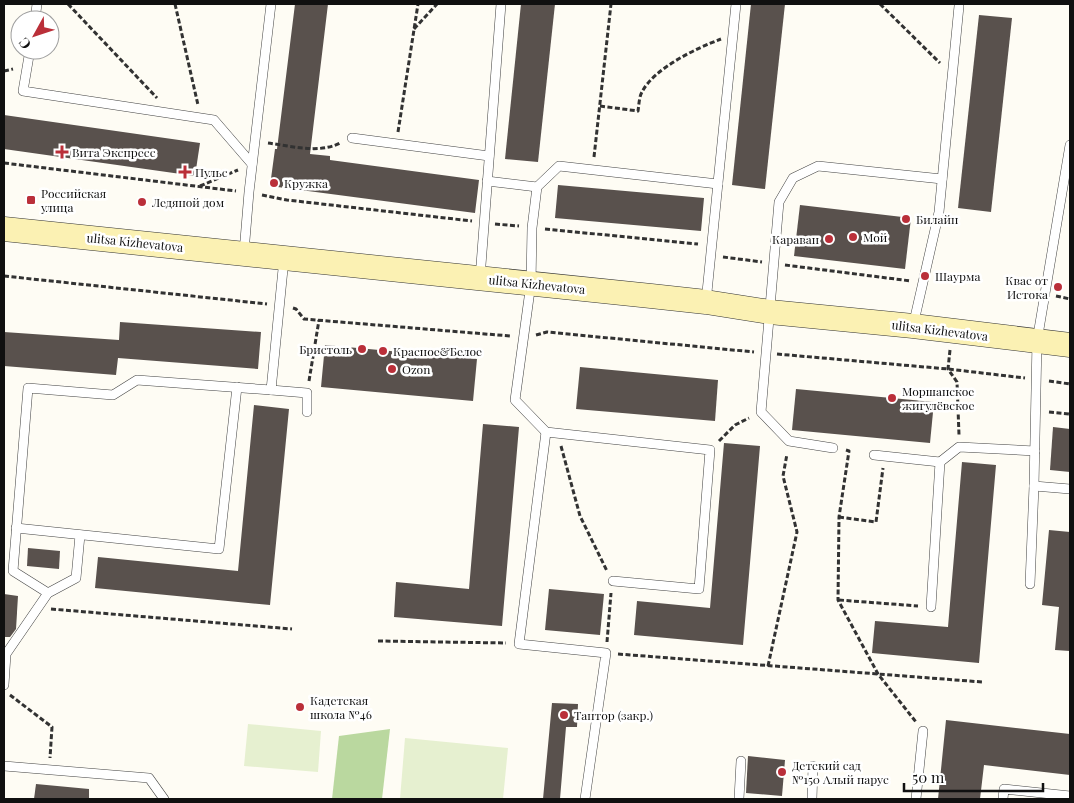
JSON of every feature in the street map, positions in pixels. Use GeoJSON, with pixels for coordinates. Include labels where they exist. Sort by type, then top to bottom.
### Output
{"type":"FeatureCollection","features":[{"type":"Feature","properties":{"kind":"main road","name":"ulitsa Kizhevatova"},"geometry":{"type":"LineString","coordinates":[[4,229],[532,283],[706,302],[770,312],[913,326],[1070,345]]}},
{"type":"Feature","properties":{"kind":"lane"},"geometry":{"type":"LineString","coordinates":[[244,254],[248,192],[271,4]]}},
{"type":"Feature","properties":{"kind":"lane"},"geometry":{"type":"LineString","coordinates":[[480,278],[501,4]]}},
{"type":"Feature","properties":{"kind":"lane"},"geometry":{"type":"LineString","coordinates":[[706,302],[736,4]]}},
{"type":"Feature","properties":{"kind":"lane"},"geometry":{"type":"LineString","coordinates":[[913,326],[939,212],[959,6]]}},
{"type":"Feature","properties":{"kind":"lane"},"geometry":{"type":"LineString","coordinates":[[28,60],[23,91],[214,120],[252,164]]}},
{"type":"Feature","properties":{"kind":"lane"},"geometry":{"type":"LineString","coordinates":[[352,138],[489,156]]}},
{"type":"Feature","properties":{"kind":"lane"},"geometry":{"type":"LineString","coordinates":[[1030,584],[1037,341],[1070,145]]}},
{"type":"Feature","properties":{"kind":"lane"},"geometry":{"type":"LineString","coordinates":[[613,581],[699,589],[710,450],[546,432],[515,400],[532,283],[532,228],[537,187],[559,166],[718,184]]}},
{"type":"Feature","properties":{"kind":"lane"},"geometry":{"type":"LineString","coordinates":[[833,448],[788,441],[761,412],[779,202],[793,178],[818,166],[942,179]]}},
{"type":"Feature","properties":{"kind":"lane"},"geometry":{"type":"LineString","coordinates":[[487,182],[537,187]]}},
{"type":"Feature","properties":{"kind":"lane"},"geometry":{"type":"LineString","coordinates":[[271,390],[284,258]]}},
{"type":"Feature","properties":{"kind":"lane"},"geometry":{"type":"LineString","coordinates":[[48,593],[13,571],[28,388],[113,395],[137,380],[307,393],[307,412]]}},
{"type":"Feature","properties":{"kind":"lane"},"geometry":{"type":"LineString","coordinates":[[16,528],[220,549],[237,387]]}},
{"type":"Feature","properties":{"kind":"lane"},"geometry":{"type":"LineString","coordinates":[[546,432],[519,644],[606,652],[585,799]]}},
{"type":"Feature","properties":{"kind":"lane"},"geometry":{"type":"LineString","coordinates":[[874,456],[940,462],[959,447],[1035,451]]}},
{"type":"Feature","properties":{"kind":"lane"},"geometry":{"type":"LineString","coordinates":[[931,607],[940,462]]}},
{"type":"Feature","properties":{"kind":"lane"},"geometry":{"type":"LineString","coordinates":[[1034,486],[1070,489]]}},
{"type":"Feature","properties":{"kind":"lane"},"geometry":{"type":"LineString","coordinates":[[4,685],[6,654],[48,593],[76,578],[80,535]]}},
{"type":"Feature","properties":{"kind":"lane"},"geometry":{"type":"LineString","coordinates":[[916,799],[923,731]]}},
{"type":"Feature","properties":{"kind":"lane"},"geometry":{"type":"LineString","coordinates":[[739,799],[741,761]]}},
{"type":"Feature","properties":{"kind":"lane"},"geometry":{"type":"LineString","coordinates":[[4,766],[149,778],[164,799]]}},
{"type":"Feature","properties":{"kind":"lane"},"geometry":{"type":"LineString","coordinates":[[812,799],[813,766]]}},
{"type":"Feature","properties":{"kind":"lane"},"geometry":{"type":"LineString","coordinates":[[1003,799],[1004,788],[1070,796]]}},
{"type":"Feature","properties":{"kind":"path"},"geometry":{"type":"LineString","coordinates":[[68,4],[172,113]]}},
{"type":"Feature","properties":{"kind":"path"},"geometry":{"type":"LineString","coordinates":[[175,4],[201,118]]}},
{"type":"Feature","properties":{"kind":"path"},"geometry":{"type":"LineString","coordinates":[[397,144],[418,4]]}},
{"type":"Feature","properties":{"kind":"path"},"geometry":{"type":"LineString","coordinates":[[414,30],[437,4]]}},
{"type":"Feature","properties":{"kind":"path"},"geometry":{"type":"LineString","coordinates":[[592,170],[611,4]]}},
{"type":"Feature","properties":{"kind":"path"},"geometry":{"type":"LineString","coordinates":[[880,4],[952,75]]}},
{"type":"Feature","properties":{"kind":"path"},"geometry":{"type":"LineString","coordinates":[[600,106],[638,111],[641,92],[660,70],[706,45],[733,35]]}},
{"type":"Feature","properties":{"kind":"path"},"geometry":{"type":"LineString","coordinates":[[255,141],[314,148],[331,148]]}},
{"type":"Feature","properties":{"kind":"path"},"geometry":{"type":"LineString","coordinates":[[4,163],[248,192]]}},
{"type":"Feature","properties":{"kind":"path"},"geometry":{"type":"LineString","coordinates":[[200,186],[252,164]]}},
{"type":"Feature","properties":{"kind":"path"},"geometry":{"type":"LineString","coordinates":[[738,258],[923,283]]}},
{"type":"Feature","properties":{"kind":"path"},"geometry":{"type":"LineString","coordinates":[[4,276],[280,306],[296,309],[304,319],[525,338],[547,332],[948,369],[1070,384]]}},
{"type":"Feature","properties":{"kind":"path"},"geometry":{"type":"LineString","coordinates":[[307,393],[319,320]]}},
{"type":"Feature","properties":{"kind":"path"},"geometry":{"type":"LineString","coordinates":[[957,382],[959,447]]}},
{"type":"Feature","properties":{"kind":"path"},"geometry":{"type":"LineString","coordinates":[[1036,410],[1070,414]]}},
{"type":"Feature","properties":{"kind":"path"},"geometry":{"type":"LineString","coordinates":[[710,450],[735,425],[761,412]]}},
{"type":"Feature","properties":{"kind":"path"},"geometry":{"type":"LineString","coordinates":[[558,434],[580,516],[613,581],[606,652],[982,682]]}},
{"type":"Feature","properties":{"kind":"path"},"geometry":{"type":"LineString","coordinates":[[768,666],[797,532],[784,476],[788,441]]}},
{"type":"Feature","properties":{"kind":"path"},"geometry":{"type":"LineString","coordinates":[[849,451],[839,517],[838,600],[878,674],[923,731]]}},
{"type":"Feature","properties":{"kind":"path"},"geometry":{"type":"LineString","coordinates":[[839,517],[876,522],[884,457]]}},
{"type":"Feature","properties":{"kind":"path"},"geometry":{"type":"LineString","coordinates":[[838,600],[931,607]]}},
{"type":"Feature","properties":{"kind":"path"},"geometry":{"type":"LineString","coordinates":[[38,608],[292,629]]}},
{"type":"Feature","properties":{"kind":"path"},"geometry":{"type":"LineString","coordinates":[[378,641],[519,644]]}},
{"type":"Feature","properties":{"kind":"path"},"geometry":{"type":"LineString","coordinates":[[4,691],[52,727],[50,769]]}},
{"type":"Feature","properties":{"kind":"green space"},"geometry":{"type":"Polygon","coordinates":[[[248,724],[321,731],[318,772],[244,766],[248,724]]]}},
{"type":"Feature","properties":{"kind":"green space"},"geometry":{"type":"Polygon","coordinates":[[[390,729],[382,799],[332,799],[339,736],[390,729]]]}},
{"type":"Feature","properties":{"kind":"green space"},"geometry":{"type":"Polygon","coordinates":[[[405,738],[508,748],[503,799],[400,799],[405,738]]]}},
{"type":"Feature","properties":{"kind":"building"},"geometry":{"type":"Polygon","coordinates":[[[295,4],[328,4],[310,154],[330,156],[330,160],[479,180],[475,213],[270,186],[275,149],[277,149],[295,4]]]}},
{"type":"Feature","properties":{"kind":"building"},"geometry":{"type":"Polygon","coordinates":[[[521,4],[555,4],[538,162],[505,159],[521,4]]]}},
{"type":"Feature","properties":{"kind":"building"},"geometry":{"type":"Polygon","coordinates":[[[751,4],[785,4],[765,189],[732,185],[751,4]]]}},
{"type":"Feature","properties":{"kind":"building"},"geometry":{"type":"Polygon","coordinates":[[[979,15],[1012,18],[991,212],[958,208],[979,15]]]}},
{"type":"Feature","properties":{"kind":"building"},"geometry":{"type":"Polygon","coordinates":[[[4,115],[200,143],[195,176],[4,149],[4,115]]]}},
{"type":"Feature","properties":{"kind":"building"},"geometry":{"type":"Polygon","coordinates":[[[558,185],[704,198],[701,231],[555,218],[558,185]]]}},
{"type":"Feature","properties":{"kind":"building","name":"Мой"},"geometry":{"type":"Polygon","coordinates":[[[800,205],[911,218],[905,269],[794,256],[800,205]]]}},
{"type":"Feature","properties":{"kind":"building"},"geometry":{"type":"Polygon","coordinates":[[[120,322],[261,332],[258,369],[118,358],[116,375],[4,366],[4,332],[119,340],[120,322]]]}},
{"type":"Feature","properties":{"kind":"building"},"geometry":{"type":"Polygon","coordinates":[[[325,345],[477,359],[473,401],[321,387],[325,345]]]}},
{"type":"Feature","properties":{"kind":"building"},"geometry":{"type":"Polygon","coordinates":[[[580,367],[718,380],[715,421],[576,409],[580,367]]]}},
{"type":"Feature","properties":{"kind":"building"},"geometry":{"type":"Polygon","coordinates":[[[796,389],[934,402],[930,443],[792,430],[796,389]]]}},
{"type":"Feature","properties":{"kind":"building"},"geometry":{"type":"Polygon","coordinates":[[[254,405],[289,409],[270,605],[95,588],[98,557],[238,571],[254,405]]]}},
{"type":"Feature","properties":{"kind":"building"},"geometry":{"type":"Polygon","coordinates":[[[483,424],[519,427],[502,626],[394,617],[396,582],[469,589],[483,424]]]}},
{"type":"Feature","properties":{"kind":"building"},"geometry":{"type":"Polygon","coordinates":[[[1053,427],[1070,429],[1070,472],[1050,470],[1053,427]]]}},
{"type":"Feature","properties":{"kind":"building"},"geometry":{"type":"Polygon","coordinates":[[[724,443],[760,446],[743,645],[634,635],[637,601],[710,608],[724,443]]]}},
{"type":"Feature","properties":{"kind":"building"},"geometry":{"type":"Polygon","coordinates":[[[962,462],[996,465],[979,663],[872,653],[875,621],[948,627],[962,462]]]}},
{"type":"Feature","properties":{"kind":"building"},"geometry":{"type":"Polygon","coordinates":[[[1049,530],[1070,532],[1070,651],[1055,650],[1059,607],[1042,605],[1049,530]]]}},
{"type":"Feature","properties":{"kind":"building"},"geometry":{"type":"Polygon","coordinates":[[[28,548],[60,551],[59,569],[27,566],[28,548]]]}},
{"type":"Feature","properties":{"kind":"building"},"geometry":{"type":"Polygon","coordinates":[[[549,589],[604,594],[600,635],[545,630],[549,589]]]}},
{"type":"Feature","properties":{"kind":"building"},"geometry":{"type":"Polygon","coordinates":[[[4,594],[18,596],[16,629],[10,637],[4,637],[4,594]]]}},
{"type":"Feature","properties":{"kind":"building"},"geometry":{"type":"Polygon","coordinates":[[[552,703],[578,704],[577,727],[566,727],[560,799],[543,799],[552,703]]]}},
{"type":"Feature","properties":{"kind":"building"},"geometry":{"type":"Polygon","coordinates":[[[946,720],[1070,734],[1070,775],[984,765],[980,799],[938,799],[946,720]]]}},
{"type":"Feature","properties":{"kind":"building"},"geometry":{"type":"Polygon","coordinates":[[[748,756],[785,760],[782,796],[746,793],[748,756]]]}},
{"type":"Feature","properties":{"kind":"building"},"geometry":{"type":"Polygon","coordinates":[[[36,784],[89,789],[89,799],[34,799],[36,784]]]}},
{"type":"Feature","properties":{"kind":"place","name":"Вита Экспресс"},"geometry":{"type":"Point","coordinates":[62,152]}},
{"type":"Feature","properties":{"kind":"place","name":"Пульс"},"geometry":{"type":"Point","coordinates":[185,172]}},
{"type":"Feature","properties":{"kind":"place","name":"Кружка"},"geometry":{"type":"Point","coordinates":[274,183]}},
{"type":"Feature","properties":{"kind":"place","name":"Российская улица"},"geometry":{"type":"Point","coordinates":[31,200]}},
{"type":"Feature","properties":{"kind":"place","name":"Ледяной дом"},"geometry":{"type":"Point","coordinates":[142,202]}},
{"type":"Feature","properties":{"kind":"place","name":"Билайн"},"geometry":{"type":"Point","coordinates":[906,219]}},
{"type":"Feature","properties":{"kind":"place","name":"Мой"},"geometry":{"type":"Point","coordinates":[853,237]}},
{"type":"Feature","properties":{"kind":"place","name":"Караван"},"geometry":{"type":"Point","coordinates":[829,239]}},
{"type":"Feature","properties":{"kind":"place","name":"Шаурма"},"geometry":{"type":"Point","coordinates":[925,276]}},
{"type":"Feature","properties":{"kind":"place","name":"Квас от Истока"},"geometry":{"type":"Point","coordinates":[1058,287]}},
{"type":"Feature","properties":{"kind":"place","name":"Бристоль"},"geometry":{"type":"Point","coordinates":[362,349]}},
{"type":"Feature","properties":{"kind":"place","name":"Красное&Белое"},"geometry":{"type":"Point","coordinates":[383,351]}},
{"type":"Feature","properties":{"kind":"place","name":"Ozon"},"geometry":{"type":"Point","coordinates":[392,369]}},
{"type":"Feature","properties":{"kind":"place","name":"Моршанское жигулёвское"},"geometry":{"type":"Point","coordinates":[892,398]}},
{"type":"Feature","properties":{"kind":"place","name":"Кадетская школа №46"},"geometry":{"type":"Point","coordinates":[300,707]}},
{"type":"Feature","properties":{"kind":"place","name":"Тантор (закр.)"},"geometry":{"type":"Point","coordinates":[564,715]}},
{"type":"Feature","properties":{"kind":"place","name":"Детский сад №150 Алый парус"},"geometry":{"type":"Point","coordinates":[782,772]}}]}
